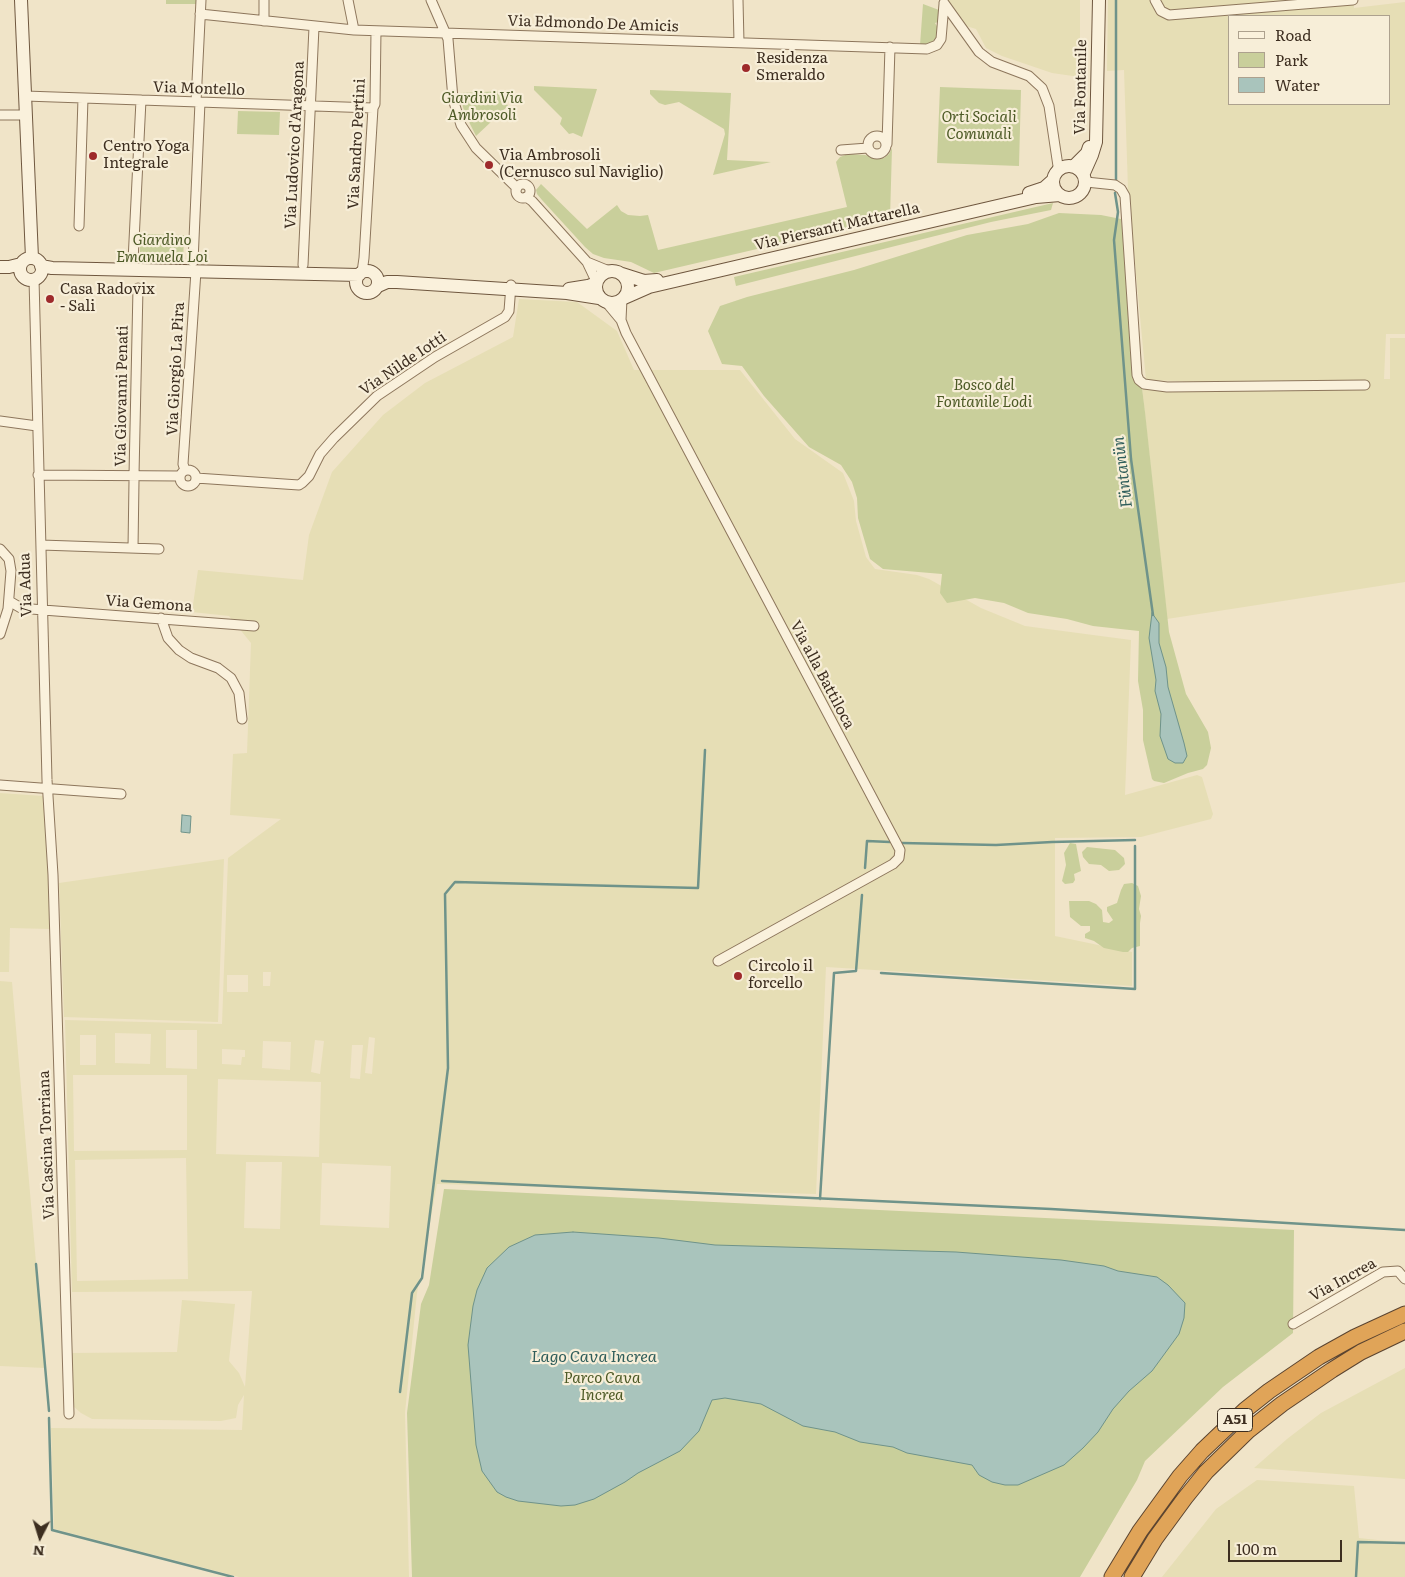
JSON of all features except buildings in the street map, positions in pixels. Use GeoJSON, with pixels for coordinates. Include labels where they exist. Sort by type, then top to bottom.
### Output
{"type":"FeatureCollection","features":[{"type":"Feature","properties":{"kind":"highway","name":"A51"},"geometry":{"type":"LineString","coordinates":[[1112,1577],[1140,1531],[1180,1476],[1202,1451],[1245,1410],[1319,1357],[1405,1314]]}},
{"type":"Feature","properties":{"kind":"highway","name":"A51"},"geometry":{"type":"LineString","coordinates":[[1132,1577],[1155,1540],[1185,1498],[1206,1472],[1242,1437],[1273,1411],[1332,1370],[1361,1352],[1405,1332]]}},
{"type":"Feature","properties":{"kind":"street","name":"Via Adua"},"geometry":{"type":"LineString","coordinates":[[21,0],[33,293],[48,788],[53,875]]}},
{"type":"Feature","properties":{"kind":"street","name":"Via Giorgio La Pira"},"geometry":{"type":"LineString","coordinates":[[182,473],[195,270],[201,0]]}},
{"type":"Feature","properties":{"kind":"street"},"geometry":{"type":"LineString","coordinates":[[264,0],[264,21]]}},
{"type":"Feature","properties":{"kind":"street"},"geometry":{"type":"LineString","coordinates":[[348,0],[354,30]]}},
{"type":"Feature","properties":{"kind":"street"},"geometry":{"type":"LineString","coordinates":[[430,0],[446,34],[450,49],[453,99],[461,125],[476,148],[517,185],[518,196],[529,197],[587,262],[596,282],[596,291],[603,300]]}},
{"type":"Feature","properties":{"kind":"street"},"geometry":{"type":"LineString","coordinates":[[738,0],[739,42]]}},
{"type":"Feature","properties":{"kind":"street","name":"Via Fontanile"},"geometry":{"type":"LineString","coordinates":[[1081,174],[1091,141],[1094,0]]}},
{"type":"Feature","properties":{"kind":"street","name":"Via Fontanile"},"geometry":{"type":"LineString","coordinates":[[1081,174],[1092,155],[1096,142],[1099,0]]}},
{"type":"Feature","properties":{"kind":"street"},"geometry":{"type":"LineString","coordinates":[[1155,0],[1161,11],[1165,14],[1353,0]]}},
{"type":"Feature","properties":{"kind":"street","name":"Via Edmondo De Amicis"},"geometry":{"type":"LineString","coordinates":[[200,14],[354,30],[927,49],[937,45],[942,35],[943,2]]}},
{"type":"Feature","properties":{"kind":"street"},"geometry":{"type":"LineString","coordinates":[[943,2],[979,52],[992,62],[1028,75],[1040,86],[1046,95],[1049,106],[1058,166],[1060,168]]}},
{"type":"Feature","properties":{"kind":"street","name":"Via Ludovico d'Aragona"},"geometry":{"type":"LineString","coordinates":[[303,265],[314,27]]}},
{"type":"Feature","properties":{"kind":"street","name":"Via Sandro Pertini"},"geometry":{"type":"LineString","coordinates":[[366,277],[364,258],[373,108],[375,104],[376,31]]}},
{"type":"Feature","properties":{"kind":"street"},"geometry":{"type":"LineString","coordinates":[[841,150],[868,148],[874,154],[880,155],[886,149],[890,47]]}},
{"type":"Feature","properties":{"kind":"street","name":"Via Montello"},"geometry":{"type":"LineString","coordinates":[[25,96],[373,108]]}},
{"type":"Feature","properties":{"kind":"street"},"geometry":{"type":"LineString","coordinates":[[79,226],[83,98]]}},
{"type":"Feature","properties":{"kind":"street"},"geometry":{"type":"LineString","coordinates":[[134,262],[141,100]]}},
{"type":"Feature","properties":{"kind":"street"},"geometry":{"type":"LineString","coordinates":[[0,115],[26,115]]}},
{"type":"Feature","properties":{"kind":"street"},"geometry":{"type":"LineString","coordinates":[[868,148],[870,139],[879,136],[886,128]]}},
{"type":"Feature","properties":{"kind":"street"},"geometry":{"type":"LineString","coordinates":[[879,136],[887,144]]}},
{"type":"Feature","properties":{"kind":"street"},"geometry":{"type":"LineString","coordinates":[[1081,174],[1083,192],[1074,198],[1060,195],[1054,189],[1054,176],[1064,166],[1081,174],[1115,185],[1121,189],[1125,196],[1137,375],[1144,384],[1167,387],[1365,385]]}},
{"type":"Feature","properties":{"kind":"street","name":"Via Piersanti Mattarella"},"geometry":{"type":"LineString","coordinates":[[622,274],[644,281],[654,280],[1035,192],[1053,180]]}},
{"type":"Feature","properties":{"kind":"street","name":"Via Piersanti Mattarella"},"geometry":{"type":"LineString","coordinates":[[623,299],[649,287],[1036,197],[1060,195]]}},
{"type":"Feature","properties":{"kind":"street"},"geometry":{"type":"LineString","coordinates":[[0,268],[9,267],[31,270],[195,270],[342,279],[366,277],[570,293],[616,303],[623,299],[627,293],[628,285],[622,274],[587,262]]}},
{"type":"Feature","properties":{"kind":"street"},"geometry":{"type":"LineString","coordinates":[[511,287],[571,289],[588,286],[596,282],[600,275],[609,271]]}},
{"type":"Feature","properties":{"kind":"street","name":"Via Nilde Iotti"},"geometry":{"type":"LineString","coordinates":[[196,478],[299,485],[306,480],[320,454],[334,438],[362,409],[384,391],[440,354],[505,317],[509,311],[511,287]]}},
{"type":"Feature","properties":{"kind":"street","name":"Via Giovanni Penati"},"geometry":{"type":"LineString","coordinates":[[133,548],[138,288]]}},
{"type":"Feature","properties":{"kind":"street","name":"Via alla Battiloca"},"geometry":{"type":"LineString","coordinates":[[621,320],[623,299]]}},
{"type":"Feature","properties":{"kind":"street","name":"Via alla Battiloca"},"geometry":{"type":"LineString","coordinates":[[603,300],[621,320],[626,333],[900,853],[897,860],[890,866],[718,961]]}},
{"type":"Feature","properties":{"kind":"street"},"geometry":{"type":"LineString","coordinates":[[0,421],[37,426]]}},
{"type":"Feature","properties":{"kind":"street"},"geometry":{"type":"LineString","coordinates":[[38,475],[134,478],[182,473],[192,470],[196,478],[193,484],[187,486],[182,484],[182,473]]}},
{"type":"Feature","properties":{"kind":"street"},"geometry":{"type":"LineString","coordinates":[[41,544],[159,549]]}},
{"type":"Feature","properties":{"kind":"street"},"geometry":{"type":"LineString","coordinates":[[0,549],[7,557],[11,566],[7,614],[0,634]]}},
{"type":"Feature","properties":{"kind":"street","name":"Via Gemona"},"geometry":{"type":"LineString","coordinates":[[9,601],[21,608],[254,626]]}},
{"type":"Feature","properties":{"kind":"street"},"geometry":{"type":"LineString","coordinates":[[160,618],[168,638],[178,650],[191,658],[218,668],[232,678],[239,693],[242,719]]}},
{"type":"Feature","properties":{"kind":"street"},"geometry":{"type":"LineString","coordinates":[[0,785],[121,794]]}},
{"type":"Feature","properties":{"kind":"street","name":"Via Cascina Torriana"},"geometry":{"type":"LineString","coordinates":[[53,875],[69,1414]]}},
{"type":"Feature","properties":{"kind":"street","name":"Via Increa"},"geometry":{"type":"LineString","coordinates":[[1293,1324],[1383,1272],[1396,1271],[1401,1273],[1405,1279]]}},
{"type":"Feature","properties":{"kind":"shaded area"},"geometry":{"type":"Polygon","coordinates":[[[948,0],[1080,0],[1080,77],[1052,73],[1002,56],[986,48],[976,29],[966,26],[948,0]]]}},
{"type":"Feature","properties":{"kind":"shaded area"},"geometry":{"type":"Polygon","coordinates":[[[1108,0],[1353,0],[1354,8],[1405,2],[1405,334],[1386,334],[1384,379],[1390,379],[1390,338],[1405,338],[1405,582],[1167,619],[1142,387],[1207,382],[1146,380],[1128,189],[1124,70],[1107,71],[1108,0]]]}},
{"type":"Feature","properties":{"kind":"shaded area"},"geometry":{"type":"Polygon","coordinates":[[[519,299],[577,302],[617,331],[634,370],[740,370],[795,439],[843,473],[854,501],[856,521],[866,557],[875,569],[917,575],[929,579],[981,608],[1025,626],[1131,640],[1125,795],[1197,775],[1202,777],[1213,814],[1211,819],[1141,837],[1055,838],[1055,936],[1132,952],[1132,986],[826,967],[816,1194],[437,1184],[417,1293],[405,1413],[409,1577],[239,1577],[54,1529],[51,1428],[242,1430],[244,1395],[238,1405],[236,1418],[221,1421],[92,1419],[73,1406],[71,1353],[177,1352],[182,1300],[235,1304],[229,1361],[239,1373],[245,1387],[252,1291],[72,1292],[65,1020],[222,1024],[228,858],[281,819],[230,815],[233,754],[247,753],[251,643],[229,616],[192,612],[198,570],[303,580],[309,535],[332,472],[383,415],[425,383],[513,337],[519,299]],[[263,972],[263,986],[270,986],[271,972],[263,972]],[[227,975],[227,992],[248,992],[248,975],[227,975]],[[166,1030],[166,1068],[197,1069],[197,1030],[166,1030]],[[115,1033],[115,1063],[150,1064],[151,1034],[115,1033]],[[80,1035],[80,1065],[96,1065],[96,1035],[80,1035]],[[369,1037],[365,1073],[372,1074],[375,1038],[369,1037]],[[315,1040],[311,1072],[320,1074],[324,1041],[315,1040]],[[263,1041],[262,1068],[290,1070],[291,1042],[263,1041]],[[352,1045],[350,1078],[360,1079],[363,1045],[352,1045]],[[222,1049],[222,1064],[241,1065],[242,1057],[245,1057],[245,1050],[222,1049]],[[73,1075],[74,1151],[187,1150],[187,1075],[73,1075]],[[218,1079],[216,1154],[319,1157],[321,1082],[218,1079]],[[186,1158],[75,1160],[77,1281],[188,1279],[186,1158]],[[246,1162],[244,1228],[280,1229],[282,1162],[246,1162]],[[322,1163],[320,1225],[389,1228],[391,1166],[322,1163]]]}},
{"type":"Feature","properties":{"kind":"shaded area"},"geometry":{"type":"Polygon","coordinates":[[[0,793],[43,796],[48,865],[50,929],[10,928],[9,972],[0,972],[0,793]]]}},
{"type":"Feature","properties":{"kind":"shaded area"},"geometry":{"type":"Polygon","coordinates":[[[224,859],[218,1022],[64,1017],[59,883],[224,859]]]}},
{"type":"Feature","properties":{"kind":"shaded area"},"geometry":{"type":"Polygon","coordinates":[[[0,981],[12,982],[45,1368],[0,1366],[0,981]]]}},
{"type":"Feature","properties":{"kind":"shaded area"},"geometry":{"type":"Polygon","coordinates":[[[1405,1368],[1405,1479],[1254,1468],[1321,1413],[1405,1368]]]}},
{"type":"Feature","properties":{"kind":"shaded area"},"geometry":{"type":"Polygon","coordinates":[[[1257,1480],[1354,1486],[1359,1538],[1405,1543],[1405,1577],[1162,1577],[1216,1509],[1257,1480]]]}},
{"type":"Feature","properties":{"kind":"green space"},"geometry":{"type":"Polygon","coordinates":[[[166,0],[198,0],[197,4],[166,4],[166,0]]]}},
{"type":"Feature","properties":{"kind":"green space"},"geometry":{"type":"Polygon","coordinates":[[[923,4],[939,10],[938,22],[935,23],[938,28],[937,37],[929,45],[920,45],[923,4]]]}},
{"type":"Feature","properties":{"kind":"green space"},"geometry":{"type":"Polygon","coordinates":[[[534,86],[597,89],[582,137],[573,133],[569,134],[560,124],[562,118],[534,90],[534,86]]]}},
{"type":"Feature","properties":{"kind":"green space","name":"Orti Sociali Comunali"},"geometry":{"type":"Polygon","coordinates":[[[940,87],[1021,90],[1019,166],[937,163],[940,87]]]}},
{"type":"Feature","properties":{"kind":"green space"},"geometry":{"type":"Polygon","coordinates":[[[650,90],[731,93],[727,160],[771,162],[713,175],[725,134],[724,129],[679,102],[665,105],[659,103],[650,94],[650,90]]]}},
{"type":"Feature","properties":{"kind":"green space","name":"Giardini Via Ambrosoli"},"geometry":{"type":"Polygon","coordinates":[[[503,91],[503,97],[508,106],[476,136],[465,114],[459,93],[503,91]]]}},
{"type":"Feature","properties":{"kind":"green space"},"geometry":{"type":"Polygon","coordinates":[[[238,111],[280,112],[279,135],[237,134],[238,111]]]}},
{"type":"Feature","properties":{"kind":"green space"},"geometry":{"type":"Polygon","coordinates":[[[892,148],[890,218],[654,273],[631,262],[604,258],[593,254],[542,200],[536,190],[541,184],[587,229],[617,205],[621,211],[628,215],[648,215],[658,250],[847,207],[836,162],[840,157],[848,154],[865,155],[878,159],[884,158],[892,148]]]}},
{"type":"Feature","properties":{"kind":"green space"},"geometry":{"type":"Polygon","coordinates":[[[1053,203],[1051,210],[991,222],[736,286],[734,277],[1053,203]]]}},
{"type":"Feature","properties":{"kind":"green space","name":"Bosco del Fontanile Lodi"},"geometry":{"type":"Polygon","coordinates":[[[1059,213],[1101,215],[1121,219],[1145,412],[1169,632],[1186,694],[1208,732],[1211,748],[1207,765],[1203,769],[1164,783],[1152,779],[1143,740],[1143,710],[1138,681],[1139,631],[1093,626],[1067,619],[1028,613],[1004,603],[975,598],[947,603],[940,593],[942,574],[883,569],[870,559],[858,518],[857,498],[852,482],[841,465],[809,447],[764,396],[742,366],[722,364],[708,331],[720,306],[747,297],[854,270],[967,235],[1028,224],[1059,213]]]}},
{"type":"Feature","properties":{"kind":"green space","name":"Giardino Emanuela Loi"},"geometry":{"type":"Polygon","coordinates":[[[140,234],[184,235],[183,265],[140,264],[140,234]]]}},
{"type":"Feature","properties":{"kind":"green space"},"geometry":{"type":"Polygon","coordinates":[[[1070,843],[1076,844],[1081,871],[1074,874],[1075,880],[1073,883],[1065,884],[1062,881],[1066,865],[1064,853],[1070,843]]]}},
{"type":"Feature","properties":{"kind":"green space"},"geometry":{"type":"Polygon","coordinates":[[[1087,847],[1115,850],[1124,858],[1125,864],[1119,870],[1109,871],[1101,865],[1089,864],[1083,857],[1082,852],[1087,847]]]}},
{"type":"Feature","properties":{"kind":"green space"},"geometry":{"type":"Polygon","coordinates":[[[1132,883],[1138,886],[1141,896],[1139,909],[1141,916],[1140,946],[1132,948],[1128,952],[1123,952],[1104,948],[1094,941],[1085,938],[1085,934],[1090,931],[1090,926],[1081,926],[1070,917],[1069,901],[1089,901],[1096,904],[1102,910],[1103,922],[1109,923],[1113,920],[1107,911],[1107,907],[1117,903],[1124,884],[1132,883]]]}},
{"type":"Feature","properties":{"kind":"green space","name":"Parco Cava Increa"},"geometry":{"type":"Polygon","coordinates":[[[444,1189],[1294,1230],[1293,1333],[1223,1387],[1145,1461],[1137,1480],[1080,1577],[412,1577],[407,1413],[421,1304],[429,1285],[444,1189]]]}},
{"type":"Feature","properties":{"kind":"water"},"geometry":{"type":"Polygon","coordinates":[[[1152,613],[1159,623],[1159,643],[1166,667],[1168,687],[1187,756],[1183,763],[1175,763],[1168,759],[1160,736],[1161,714],[1155,691],[1156,680],[1149,638],[1152,613]]]}},
{"type":"Feature","properties":{"kind":"water"},"geometry":{"type":"Polygon","coordinates":[[[182,815],[191,816],[190,833],[181,832],[182,815]]]}},
{"type":"Feature","properties":{"kind":"water","name":"Lago Cava Increa"},"geometry":{"type":"Polygon","coordinates":[[[573,1232],[659,1238],[715,1245],[956,1252],[1061,1260],[1104,1266],[1118,1271],[1157,1277],[1168,1285],[1185,1303],[1184,1318],[1179,1334],[1152,1371],[1129,1391],[1113,1409],[1098,1432],[1083,1448],[1064,1465],[1018,1485],[992,1482],[979,1475],[972,1465],[907,1453],[893,1447],[860,1442],[835,1432],[803,1426],[761,1404],[725,1398],[712,1400],[699,1431],[680,1451],[594,1499],[575,1505],[561,1506],[518,1501],[497,1492],[482,1471],[476,1445],[468,1345],[473,1306],[477,1290],[487,1268],[509,1247],[535,1235],[573,1232]]]}},
{"type":"Feature","properties":{"kind":"waterway"},"geometry":{"type":"LineString","coordinates":[[1116,0],[1116,180]]}},
{"type":"Feature","properties":{"kind":"waterway","name":"Füntanün"},"geometry":{"type":"LineString","coordinates":[[1115,193],[1118,212],[1114,240],[1131,459],[1153,615]]}},
{"type":"Feature","properties":{"kind":"waterway"},"geometry":{"type":"LineString","coordinates":[[400,1392],[412,1293],[422,1278],[448,1068],[445,894],[455,882],[698,888],[705,750]]}},
{"type":"Feature","properties":{"kind":"waterway"},"geometry":{"type":"LineString","coordinates":[[902,843],[996,845],[1135,840]]}},
{"type":"Feature","properties":{"kind":"waterway"},"geometry":{"type":"LineString","coordinates":[[865,868],[867,841],[890,842]]}},
{"type":"Feature","properties":{"kind":"waterway"},"geometry":{"type":"LineString","coordinates":[[881,973],[1135,989],[1135,846]]}},
{"type":"Feature","properties":{"kind":"waterway"},"geometry":{"type":"LineString","coordinates":[[820,1199],[834,973],[856,971],[862,895]]}},
{"type":"Feature","properties":{"kind":"waterway"},"geometry":{"type":"LineString","coordinates":[[442,1181],[1051,1209],[1405,1230]]}},
{"type":"Feature","properties":{"kind":"waterway"},"geometry":{"type":"LineString","coordinates":[[36,1264],[49,1411]]}},
{"type":"Feature","properties":{"kind":"waterway"},"geometry":{"type":"LineString","coordinates":[[49,1418],[52,1530],[233,1577]]}},
{"type":"Feature","properties":{"kind":"waterway"},"geometry":{"type":"LineString","coordinates":[[1356,1577],[1358,1542],[1405,1543]]}},
{"type":"Feature","properties":{"kind":"place","name":"Residenza Smeraldo"},"geometry":{"type":"Point","coordinates":[746,68]}},
{"type":"Feature","properties":{"kind":"place","name":"Centro Yoga Integrale"},"geometry":{"type":"Point","coordinates":[93,156]}},
{"type":"Feature","properties":{"kind":"place","name":"Via Ambrosoli (Cernusco sul Naviglio)"},"geometry":{"type":"Point","coordinates":[489,165]}},
{"type":"Feature","properties":{"kind":"place","name":"Casa Radovix - Sali"},"geometry":{"type":"Point","coordinates":[50,299]}},
{"type":"Feature","properties":{"kind":"place","name":"Circolo il forcello"},"geometry":{"type":"Point","coordinates":[738,976]}}]}
